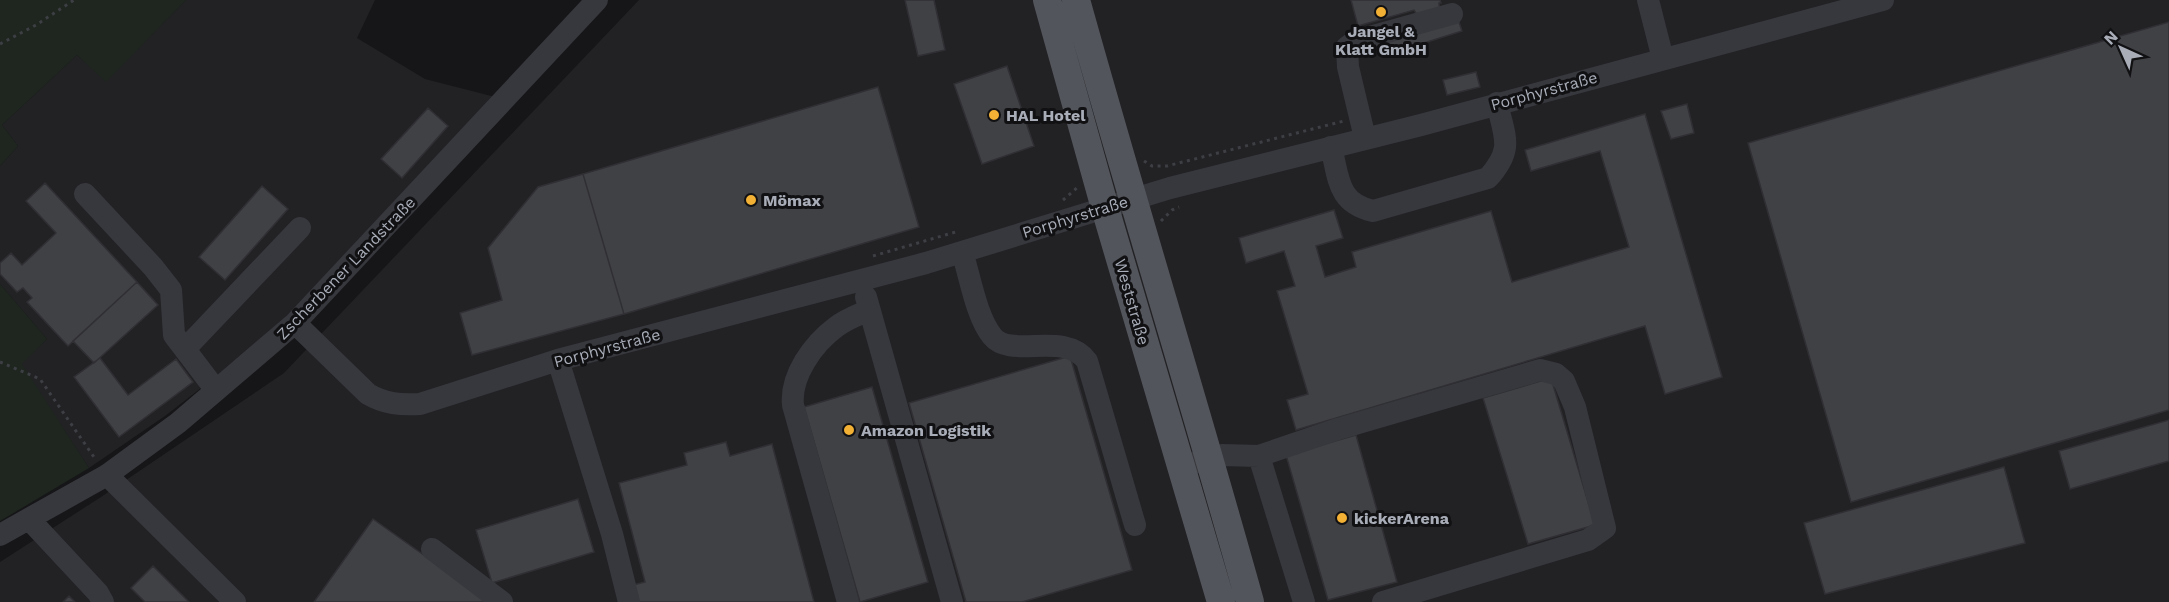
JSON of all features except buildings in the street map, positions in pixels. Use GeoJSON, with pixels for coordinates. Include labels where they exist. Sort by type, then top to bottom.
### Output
{"type":"FeatureCollection","features":[{"type":"Feature","properties":{"kind":"main road","name":"Weststraße"},"geometry":{"type":"LineString","coordinates":[[1047,0],[1105,208],[1221,602]]}},
{"type":"Feature","properties":{"kind":"main road"},"geometry":{"type":"LineString","coordinates":[[1076,0],[1250,602]]}},
{"type":"Feature","properties":{"kind":"street","name":"Zscherbener Landstraße"},"geometry":{"type":"LineString","coordinates":[[0,535],[107,475],[178,423],[215,389],[295,324],[597,0]]}},
{"type":"Feature","properties":{"kind":"street"},"geometry":{"type":"LineString","coordinates":[[1648,0],[1664,59]]}},
{"type":"Feature","properties":{"kind":"street","name":"Porphyrstraße"},"geometry":{"type":"LineString","coordinates":[[295,324],[368,394],[382,402],[402,405],[420,404],[558,360],[861,281],[962,241],[1105,208],[1170,188],[1331,147],[1363,128],[1497,103],[1883,0]]}},
{"type":"Feature","properties":{"kind":"street"},"geometry":{"type":"LineString","coordinates":[[1363,128],[1348,67],[1347,47],[1351,42],[1452,14]]}},
{"type":"Feature","properties":{"kind":"street"},"geometry":{"type":"LineString","coordinates":[[1331,147],[1347,198],[1359,207],[1373,211],[1488,178],[1500,165],[1507,145],[1497,103]]}},
{"type":"Feature","properties":{"kind":"street"},"geometry":{"type":"LineString","coordinates":[[85,194],[153,267],[171,290],[174,334],[215,389]]}},
{"type":"Feature","properties":{"kind":"street"},"geometry":{"type":"LineString","coordinates":[[185,349],[300,228]]}},
{"type":"Feature","properties":{"kind":"street"},"geometry":{"type":"LineString","coordinates":[[962,241],[980,310],[992,336],[998,342],[1075,349],[1088,361],[1135,525]]}},
{"type":"Feature","properties":{"kind":"street"},"geometry":{"type":"LineString","coordinates":[[861,281],[945,600]]}},
{"type":"Feature","properties":{"kind":"street"},"geometry":{"type":"LineString","coordinates":[[848,602],[819,503],[793,405],[792,393],[798,371],[816,347],[834,328],[869,310]]}},
{"type":"Feature","properties":{"kind":"street"},"geometry":{"type":"LineString","coordinates":[[558,360],[612,534],[629,602]]}},
{"type":"Feature","properties":{"kind":"street"},"geometry":{"type":"LineString","coordinates":[[1181,467],[1222,455],[1259,456],[1338,429],[1540,370],[1556,374],[1564,381],[1575,407],[1605,528],[1588,540],[1383,602]]}},
{"type":"Feature","properties":{"kind":"street"},"geometry":{"type":"LineString","coordinates":[[1259,456],[1304,602]]}},
{"type":"Feature","properties":{"kind":"street"},"geometry":{"type":"LineString","coordinates":[[107,475],[235,602]]}},
{"type":"Feature","properties":{"kind":"street"},"geometry":{"type":"LineString","coordinates":[[29,519],[104,602]]}},
{"type":"Feature","properties":{"kind":"street"},"geometry":{"type":"LineString","coordinates":[[432,549],[502,602]]}},
{"type":"Feature","properties":{"kind":"path"},"geometry":{"type":"LineString","coordinates":[[0,44],[36,25],[74,0]]}},
{"type":"Feature","properties":{"kind":"path"},"geometry":{"type":"LineString","coordinates":[[1152,166],[1167,166],[1363,128]]}},
{"type":"Feature","properties":{"kind":"path"},"geometry":{"type":"LineString","coordinates":[[1060,202],[1077,189]]}},
{"type":"Feature","properties":{"kind":"path"},"geometry":{"type":"LineString","coordinates":[[1165,215],[1178,207],[1190,204]]}},
{"type":"Feature","properties":{"kind":"path"},"geometry":{"type":"LineString","coordinates":[[870,257],[962,241]]}},
{"type":"Feature","properties":{"kind":"path"},"geometry":{"type":"LineString","coordinates":[[0,362],[40,379],[107,475]]}},
{"type":"Feature","properties":{"kind":"shaded area"},"geometry":{"type":"Polygon","coordinates":[[[0,0],[186,0],[106,82],[77,55],[2,125],[18,146],[0,166],[0,0]]]}},
{"type":"Feature","properties":{"kind":"shaded area"},"geometry":{"type":"Polygon","coordinates":[[[186,0],[375,0],[357,38],[425,79],[503,99],[273,332],[165,416],[89,468],[21,364],[47,339],[0,284],[0,166],[18,146],[2,125],[77,55],[106,81],[186,0]]]}},
{"type":"Feature","properties":{"kind":"shaded area"},"geometry":{"type":"Polygon","coordinates":[[[639,0],[2169,0],[2169,602],[0,602],[0,562],[101,497],[284,373],[639,0]]]}},
{"type":"Feature","properties":{"kind":"shaded area"},"geometry":{"type":"Polygon","coordinates":[[[0,284],[47,339],[22,364],[89,468],[0,521],[0,284]]]}},
{"type":"Feature","properties":{"kind":"place","name":"Jangel & Klatt GmbH"},"geometry":{"type":"Point","coordinates":[1381,12]}},
{"type":"Feature","properties":{"kind":"place","name":"HAL Hotel"},"geometry":{"type":"Point","coordinates":[994,115]}},
{"type":"Feature","properties":{"kind":"place","name":"Mömax"},"geometry":{"type":"Point","coordinates":[751,200]}},
{"type":"Feature","properties":{"kind":"place","name":"Amazon Logistik"},"geometry":{"type":"Point","coordinates":[849,430]}},
{"type":"Feature","properties":{"kind":"place","name":"kickerArena"},"geometry":{"type":"Point","coordinates":[1342,518]}}]}
